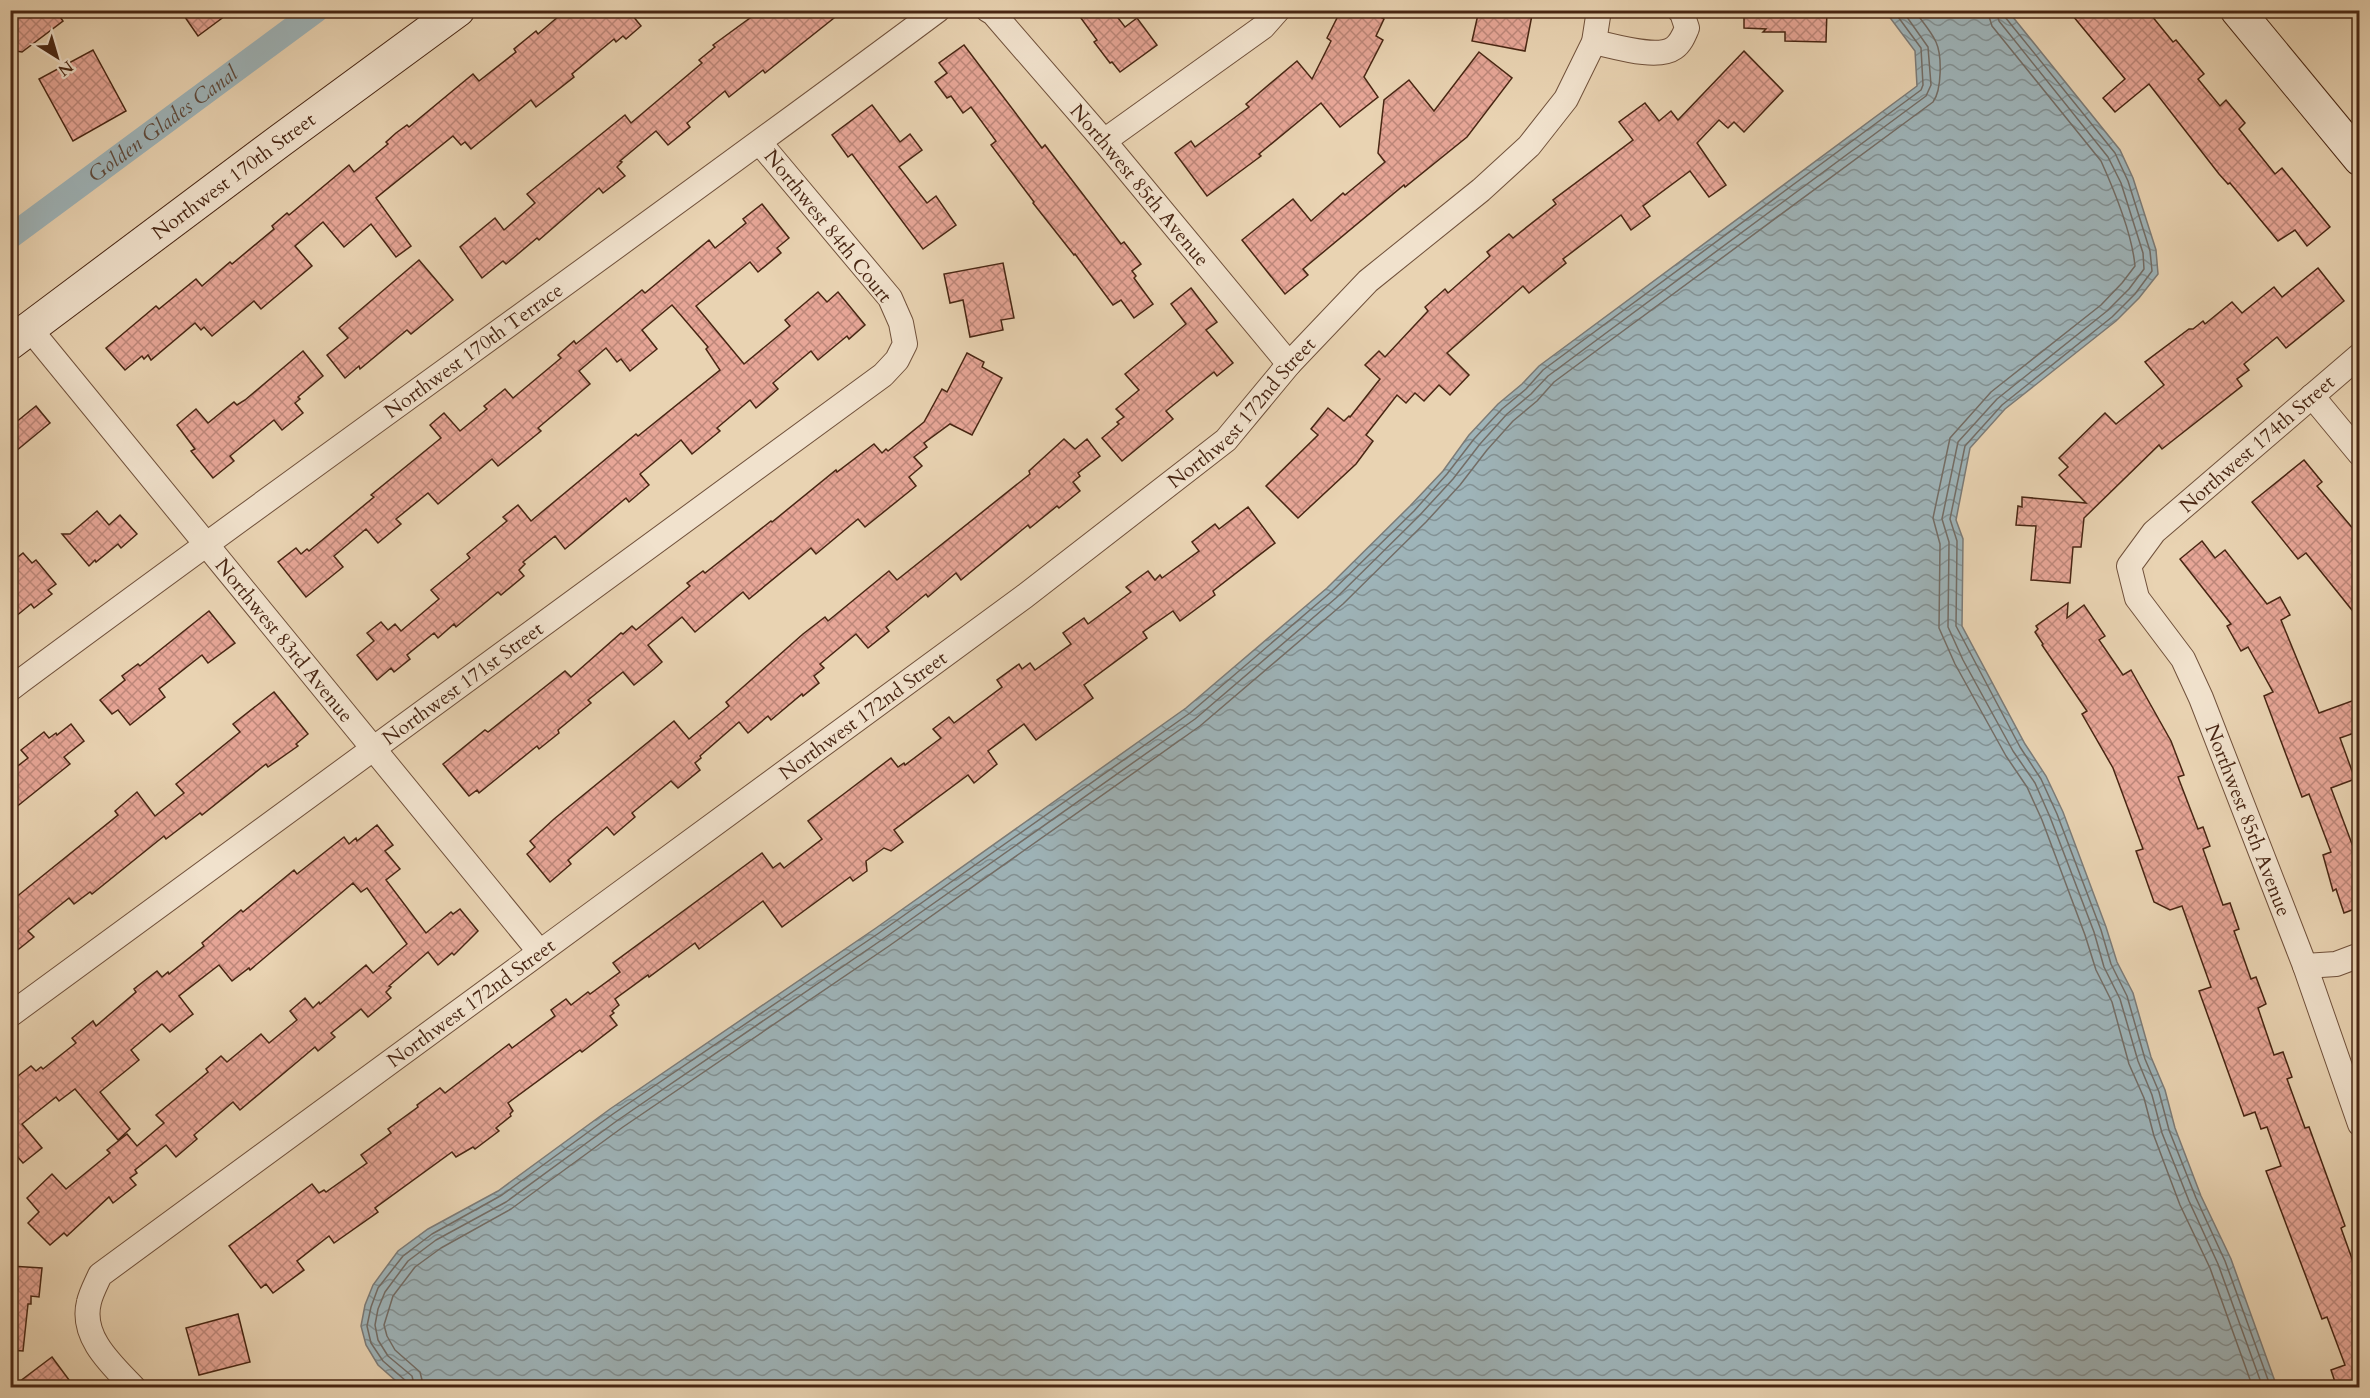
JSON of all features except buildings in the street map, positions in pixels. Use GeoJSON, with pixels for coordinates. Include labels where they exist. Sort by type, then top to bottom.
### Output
{"type":"FeatureCollection","features":[{"type":"Feature","properties":{"kind":"street","name":"Northwest 170th Street"},"geometry":{"type":"LineString","coordinates":[[20,336],[458,10]]}},
{"type":"Feature","properties":{"kind":"street","name":"Northwest 170th Terrace"},"geometry":{"type":"LineString","coordinates":[[10,688],[760,143],[938,10]]}},
{"type":"Feature","properties":{"kind":"street","name":"Northwest 85th Avenue"},"geometry":{"type":"LineString","coordinates":[[988,10],[1104,141],[1289,364]]}},
{"type":"Feature","properties":{"kind":"street"},"geometry":{"type":"LineString","coordinates":[[1104,141],[1263,27],[1278,10]]}},
{"type":"Feature","properties":{"kind":"street","name":"Northwest 172nd Street"},"geometry":{"type":"LineString","coordinates":[[134,1388],[103,1356],[90,1330],[88,1304],[100,1275],[1015,603],[1226,440],[1289,364],[1368,281],[1481,190],[1529,146],[1566,99],[1594,42],[1599,10]]}},
{"type":"Feature","properties":{"kind":"street"},"geometry":{"type":"LineString","coordinates":[[1594,42],[1651,53],[1664,52],[1675,47],[1687,28],[1679,10]]}},
{"type":"Feature","properties":{"kind":"street"},"geometry":{"type":"LineString","coordinates":[[2237,10],[2360,159]]}},
{"type":"Feature","properties":{"kind":"street","name":"Northwest 84th Court"},"geometry":{"type":"LineString","coordinates":[[760,143],[890,298],[901,323],[905,344]]}},
{"type":"Feature","properties":{"kind":"street","name":"Northwest 83rd Avenue"},"geometry":{"type":"LineString","coordinates":[[20,336],[206,544],[539,951]]}},
{"type":"Feature","properties":{"kind":"street","name":"Northwest 171st Street"},"geometry":{"type":"LineString","coordinates":[[10,1015],[883,375],[897,360],[905,344]]}},
{"type":"Feature","properties":{"kind":"street","name":"Northwest 174th Street"},"geometry":{"type":"LineString","coordinates":[[2154,532],[2360,355]]}},
{"type":"Feature","properties":{"kind":"street"},"geometry":{"type":"LineString","coordinates":[[2312,396],[2360,454]]}},
{"type":"Feature","properties":{"kind":"street","name":"Northwest 85th Avenue"},"geometry":{"type":"LineString","coordinates":[[2154,532],[2129,566],[2137,598],[2183,660],[2201,698],[2305,966],[2360,1124]]}},
{"type":"Feature","properties":{"kind":"street"},"geometry":{"type":"LineString","coordinates":[[2305,966],[2336,964],[2360,955]]}},
{"type":"Feature","properties":{"kind":"water"},"geometry":{"type":"Polygon","coordinates":[[[1885,11],[2008,11],[2120,150],[2133,178],[2156,250],[2158,274],[2139,298],[2116,321],[2005,409],[1970,448],[1956,520],[1963,539],[1962,626],[2025,744],[2046,776],[2063,812],[2117,962],[2133,993],[2151,1057],[2165,1090],[2175,1128],[2201,1196],[2231,1259],[2277,1387],[404,1388],[378,1365],[366,1345],[361,1326],[365,1305],[373,1285],[398,1251],[428,1229],[498,1191],[610,1109],[876,928],[1186,708],[1327,588],[1443,471],[1469,435],[1498,404],[1539,366],[1917,86],[1915,51],[1885,11]]]}},
{"type":"Feature","properties":{"kind":"waterway","name":"Golden Glades Canal"},"geometry":{"type":"LineString","coordinates":[[10,237],[317,10]]}}]}
